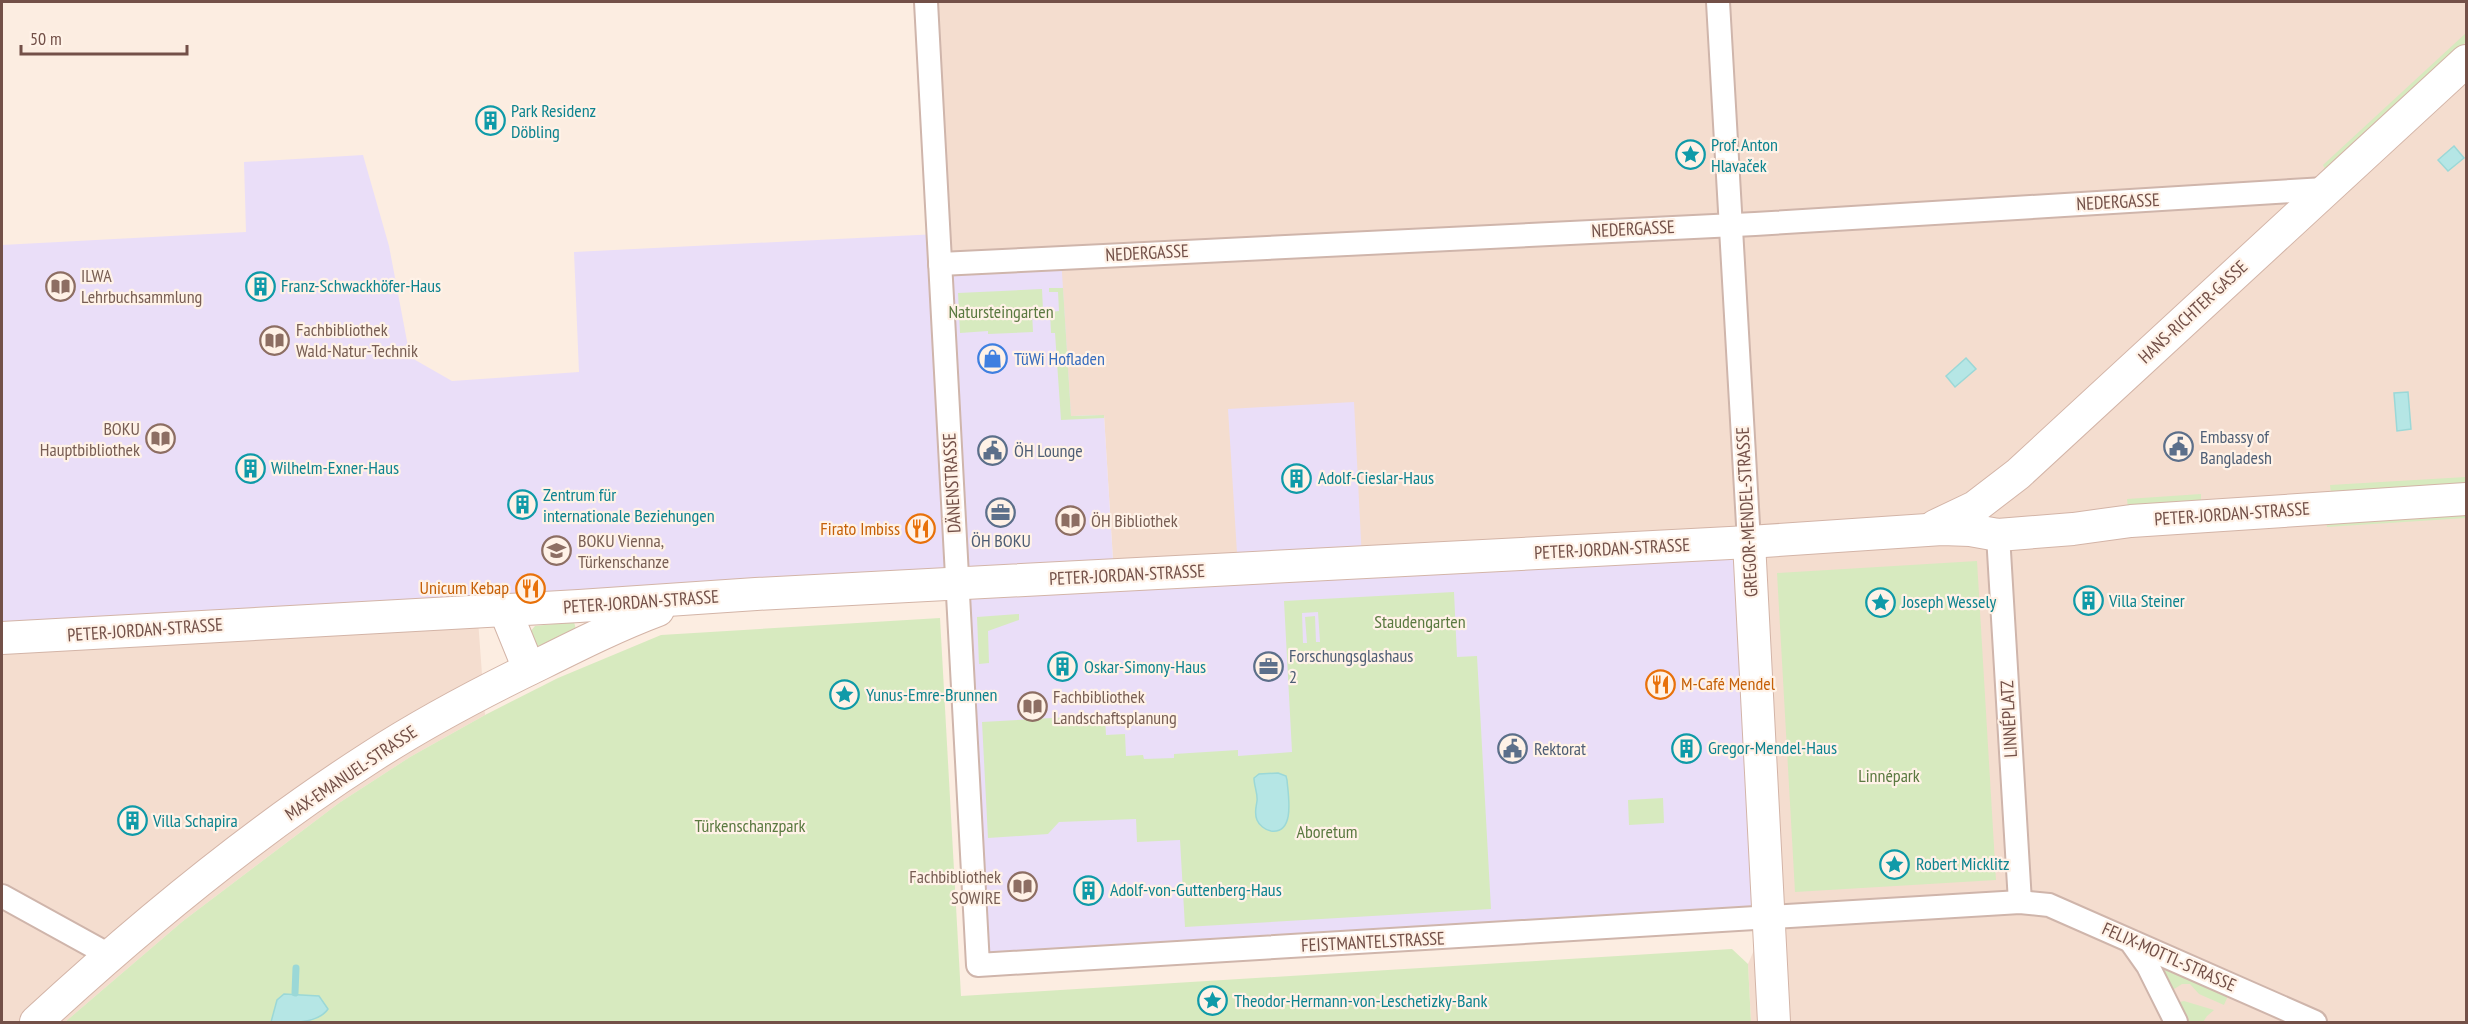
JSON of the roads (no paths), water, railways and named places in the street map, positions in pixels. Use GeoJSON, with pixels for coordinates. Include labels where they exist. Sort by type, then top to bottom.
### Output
{"type":"FeatureCollection","features":[{"type":"Feature","properties":{"kind":"main road","name":"HANS-RICHTER-GASSE"},"geometry":{"type":"LineString","coordinates":[[1901,532],[1926,528],[1957,517],[2006,485],[2466,61]]}},
{"type":"Feature","properties":{"kind":"main road","name":"PETER-JORDAN-STRASSE"},"geometry":{"type":"LineString","coordinates":[[1998,535],[2073,529],[2132,521],[2466,499]]}},
{"type":"Feature","properties":{"kind":"main road"},"geometry":{"type":"LineString","coordinates":[[1749,542],[1970,530],[1998,535]]}},
{"type":"Feature","properties":{"kind":"main road","name":"PETER-JORDAN-STRASSE"},"geometry":{"type":"LineString","coordinates":[[2,639],[711,597],[1749,542]]}},
{"type":"Feature","properties":{"kind":"main road","name":"GREGOR-MENDEL-STRASSE"},"geometry":{"type":"LineString","coordinates":[[1749,542],[1774,1023]]}},
{"type":"Feature","properties":{"kind":"main road","name":"MAX-EMANUEL-STRASSE"},"geometry":{"type":"LineString","coordinates":[[36,1023],[109,954],[252,840],[353,769],[419,728],[529,669],[642,616],[681,603],[711,597]]}},
{"type":"Feature","properties":{"kind":"main road"},"geometry":{"type":"LineString","coordinates":[[505,610],[529,669]]}},
{"type":"Feature","properties":{"kind":"street","name":"DÄNENSTRASSE"},"geometry":{"type":"LineString","coordinates":[[926,2],[978,965]]}},
{"type":"Feature","properties":{"kind":"street","name":"GREGOR-MENDEL-STRASSE"},"geometry":{"type":"LineString","coordinates":[[1718,2],[1749,542]]}},
{"type":"Feature","properties":{"kind":"street","name":"NEDERGASSE"},"geometry":{"type":"LineString","coordinates":[[940,264],[1731,225],[2325,189]]}},
{"type":"Feature","properties":{"kind":"street","name":"LINNÉPLATZ"},"geometry":{"type":"LineString","coordinates":[[1998,535],[2020,902]]}},
{"type":"Feature","properties":{"kind":"street"},"geometry":{"type":"LineString","coordinates":[[2,896],[109,954]]}},
{"type":"Feature","properties":{"kind":"street"},"geometry":{"type":"LineString","coordinates":[[1768,919],[2020,902]]}},
{"type":"Feature","properties":{"kind":"street","name":"FELIX-MOTTL-STRASSE"},"geometry":{"type":"LineString","coordinates":[[2020,902],[2049,905],[2315,1023]]}},
{"type":"Feature","properties":{"kind":"street","name":"FEISTMANTELSTRASSE"},"geometry":{"type":"LineString","coordinates":[[978,965],[1768,919]]}},
{"type":"Feature","properties":{"kind":"street"},"geometry":{"type":"LineString","coordinates":[[2130,940],[2148,966],[2176,1023]]}},
{"type":"Feature","properties":{"kind":"water"},"geometry":{"type":"Polygon","coordinates":[[[2454,146],[2464,158],[2448,171],[2438,160],[2454,146]]]}},
{"type":"Feature","properties":{"kind":"water"},"geometry":{"type":"Polygon","coordinates":[[[1966,358],[1976,369],[1955,387],[1946,376],[1966,358]]]}},
{"type":"Feature","properties":{"kind":"water"},"geometry":{"type":"Polygon","coordinates":[[[2408,392],[2411,429],[2397,431],[2394,393],[2408,392]]]}},
{"type":"Feature","properties":{"kind":"water"},"geometry":{"type":"Polygon","coordinates":[[[1278,773],[1286,776],[1289,812],[1284,826],[1279,830],[1271,831],[1261,825],[1256,817],[1257,798],[1254,778],[1259,774],[1278,773]]]}},
{"type":"Feature","properties":{"kind":"water"},"geometry":{"type":"Polygon","coordinates":[[[284,994],[319,996],[328,1009],[318,1018],[311,1020],[271,1022],[277,1000],[284,994]]]}},
{"type":"Feature","properties":{"kind":"waterway"},"geometry":{"type":"LineString","coordinates":[[295,993],[296,968]]}},
{"type":"Feature","properties":{"kind":"place","name":"Park Residenz Döbling"},"geometry":{"type":"Point","coordinates":[490,121]}},
{"type":"Feature","properties":{"kind":"place","name":"Prof. Anton Hlavaček"},"geometry":{"type":"Point","coordinates":[1690,155]}},
{"type":"Feature","properties":{"kind":"place","name":"ILWA Lehrbuchsammlung"},"geometry":{"type":"Point","coordinates":[60,286]}},
{"type":"Feature","properties":{"kind":"place","name":"Franz-Schwackhöfer-Haus"},"geometry":{"type":"Point","coordinates":[260,286]}},
{"type":"Feature","properties":{"kind":"place","name":"Fachbibliothek Wald-Natur-Technik"},"geometry":{"type":"Point","coordinates":[275,340]}},
{"type":"Feature","properties":{"kind":"place","name":"TüWi Hofladen"},"geometry":{"type":"Point","coordinates":[993,359]}},
{"type":"Feature","properties":{"kind":"place","name":"BOKU Hauptbibliothek"},"geometry":{"type":"Point","coordinates":[161,439]}},
{"type":"Feature","properties":{"kind":"place","name":"Embassy of Bangladesh"},"geometry":{"type":"Point","coordinates":[2179,447]}},
{"type":"Feature","properties":{"kind":"place","name":"ÖH Lounge"},"geometry":{"type":"Point","coordinates":[993,451]}},
{"type":"Feature","properties":{"kind":"place","name":"Wilhelm-Exner-Haus"},"geometry":{"type":"Point","coordinates":[250,468]}},
{"type":"Feature","properties":{"kind":"place","name":"Adolf-Cieslar-Haus"},"geometry":{"type":"Point","coordinates":[1297,478]}},
{"type":"Feature","properties":{"kind":"place","name":"Zentrum für internationale Beziehungen"},"geometry":{"type":"Point","coordinates":[522,505]}},
{"type":"Feature","properties":{"kind":"place","name":"ÖH BOKU"},"geometry":{"type":"Point","coordinates":[1001,512]}},
{"type":"Feature","properties":{"kind":"place","name":"ÖH Bibliothek"},"geometry":{"type":"Point","coordinates":[1070,521]}},
{"type":"Feature","properties":{"kind":"place","name":"Firato Imbiss"},"geometry":{"type":"Point","coordinates":[921,529]}},
{"type":"Feature","properties":{"kind":"place","name":"BOKU Vienna, Türkenschanze"},"geometry":{"type":"Point","coordinates":[557,551]}},
{"type":"Feature","properties":{"kind":"place","name":"Unicum Kebap"},"geometry":{"type":"Point","coordinates":[530,588]}},
{"type":"Feature","properties":{"kind":"place","name":"Villa Steiner"},"geometry":{"type":"Point","coordinates":[2088,601]}},
{"type":"Feature","properties":{"kind":"place","name":"Joseph Wessely"},"geometry":{"type":"Point","coordinates":[1881,602]}},
{"type":"Feature","properties":{"kind":"place","name":"Forschungsglashaus 2"},"geometry":{"type":"Point","coordinates":[1268,666]}},
{"type":"Feature","properties":{"kind":"place","name":"Oskar-Simony-Haus"},"geometry":{"type":"Point","coordinates":[1063,667]}},
{"type":"Feature","properties":{"kind":"place","name":"M-Café Mendel"},"geometry":{"type":"Point","coordinates":[1660,684]}},
{"type":"Feature","properties":{"kind":"place","name":"Yunus-Emre-Brunnen"},"geometry":{"type":"Point","coordinates":[845,695]}},
{"type":"Feature","properties":{"kind":"place","name":"Fachbibliothek Landschaftsplanung"},"geometry":{"type":"Point","coordinates":[1032,707]}},
{"type":"Feature","properties":{"kind":"place","name":"Gregor-Mendel-Haus"},"geometry":{"type":"Point","coordinates":[1687,748]}},
{"type":"Feature","properties":{"kind":"place","name":"Rektorat"},"geometry":{"type":"Point","coordinates":[1513,749]}},
{"type":"Feature","properties":{"kind":"place","name":"Villa Schapira"},"geometry":{"type":"Point","coordinates":[132,821]}},
{"type":"Feature","properties":{"kind":"place","name":"Robert Micklitz"},"geometry":{"type":"Point","coordinates":[1895,864]}},
{"type":"Feature","properties":{"kind":"place","name":"Fachbibliothek SOWIRE"},"geometry":{"type":"Point","coordinates":[1022,887]}},
{"type":"Feature","properties":{"kind":"place","name":"Adolf-von-Guttenberg-Haus"},"geometry":{"type":"Point","coordinates":[1089,890]}},
{"type":"Feature","properties":{"kind":"place","name":"Theodor-Hermann-von-Leschetizky-Bank"},"geometry":{"type":"Point","coordinates":[1213,1001]}},
{"type":"Feature","properties":{"kind":"park label","name":"Natursteingarten"},"geometry":{"type":"Point","coordinates":[1001,312]}},
{"type":"Feature","properties":{"kind":"park label","name":"Staudengarten"},"geometry":{"type":"Point","coordinates":[1420,622]}},
{"type":"Feature","properties":{"kind":"park label","name":"Linnépark"},"geometry":{"type":"Point","coordinates":[1889,776]}},
{"type":"Feature","properties":{"kind":"park label","name":"Türkenschanzpark"},"geometry":{"type":"Point","coordinates":[750,826]}},
{"type":"Feature","properties":{"kind":"park label","name":"Aboretum"},"geometry":{"type":"Point","coordinates":[1327,832]}}]}
